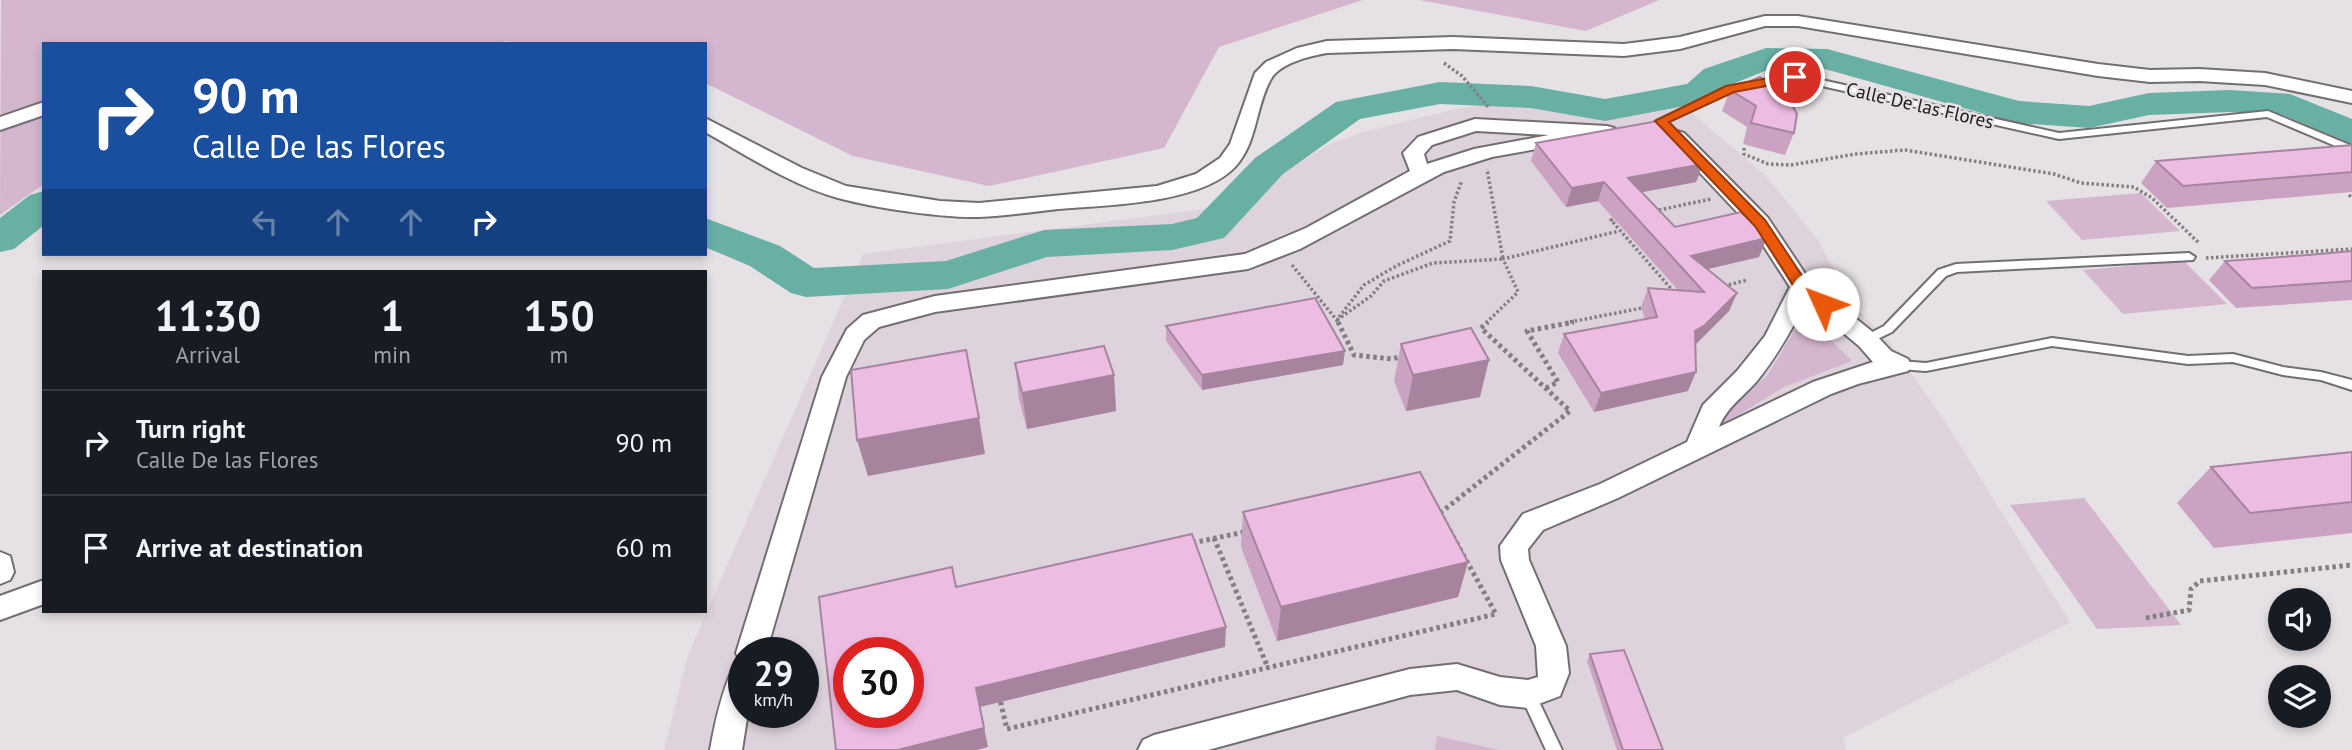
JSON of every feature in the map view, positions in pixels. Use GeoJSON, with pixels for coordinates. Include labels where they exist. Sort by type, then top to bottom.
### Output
{"type":"FeatureCollection","features":[{"type":"Feature","properties":{"kind":"street"},"geometry":{"type":"LineString","coordinates":[[707,125],[795,173],[842,192],[940,208],[979,210],[1159,193],[1203,179],[1227,163],[1240,145],[1262,77],[1273,66],[1304,51],[1327,47],[1453,43],[1624,50],[1680,43],[1765,21],[1798,21],[2098,70],[2150,76],[2199,75],[2264,79],[2352,97]]}},
{"type":"Feature","properties":{"kind":"street"},"geometry":{"type":"LineString","coordinates":[[0,124],[42,109]]}},
{"type":"Feature","properties":{"kind":"street"},"geometry":{"type":"LineString","coordinates":[[756,637],[834,377],[855,335],[871,321],[935,304],[1231,265],[1275,253],[1421,174],[1488,150],[1661,121],[1760,223],[1802,287],[1867,340],[1882,357],[1899,365]]}},
{"type":"Feature","properties":{"kind":"street"},"geometry":{"type":"LineString","coordinates":[[1421,174],[1413,153],[1417,147],[1425,141],[1475,125],[1607,132]]}},
{"type":"Feature","properties":{"kind":"street"},"geometry":{"type":"LineString","coordinates":[[1697,450],[1712,412],[1746,377],[1774,341],[1802,287]]}},
{"type":"Feature","properties":{"kind":"street"},"geometry":{"type":"LineString","coordinates":[[1154,750],[1410,682],[1457,677],[1500,691],[1528,694],[1549,687],[1554,673],[1551,646],[1515,560],[1514,546],[1532,522],[1609,491],[1822,388],[1853,376],[1899,365]]}},
{"type":"Feature","properties":{"kind":"street"},"geometry":{"type":"LineString","coordinates":[[0,564],[0,572]]}},
{"type":"Feature","properties":{"kind":"street"},"geometry":{"type":"LineString","coordinates":[[0,608],[42,593]]}},
{"type":"Feature","properties":{"kind":"street"},"geometry":{"type":"LineString","coordinates":[[726,750],[729,728]]}},
{"type":"Feature","properties":{"kind":"lane","name":"Calle De las Flores"},"geometry":{"type":"LineString","coordinates":[[1661,121],[1730,89],[1795,77],[2059,136],[2268,114],[2352,150]]}},
{"type":"Feature","properties":{"kind":"lane"},"geometry":{"type":"LineString","coordinates":[[1867,340],[1888,328],[1942,273],[1956,268],[2189,257]]}},
{"type":"Feature","properties":{"kind":"lane"},"geometry":{"type":"LineString","coordinates":[[1899,365],[1926,367],[2052,342],[2188,360],[2233,358],[2352,385]]}},
{"type":"Feature","properties":{"kind":"lane"},"geometry":{"type":"LineString","coordinates":[[1528,694],[1554,750]]}},
{"type":"Feature","properties":{"kind":"path"},"geometry":{"type":"LineString","coordinates":[[1462,76],[1488,106]]}},
{"type":"Feature","properties":{"kind":"path"},"geometry":{"type":"LineString","coordinates":[[1744,148],[1744,154],[1754,160],[1794,167],[1859,153],[1906,150],[2054,173],[2081,183],[2134,187],[2152,198],[2214,258]]}},
{"type":"Feature","properties":{"kind":"path"},"geometry":{"type":"LineString","coordinates":[[1473,334],[1518,292],[1503,259],[1486,164],[1488,150]]}},
{"type":"Feature","properties":{"kind":"path"},"geometry":{"type":"LineString","coordinates":[[1337,320],[1364,285],[1396,266],[1450,242],[1457,190],[1464,176],[1488,150]]}},
{"type":"Feature","properties":{"kind":"path"},"geometry":{"type":"LineString","coordinates":[[1652,212],[1720,197]]}},
{"type":"Feature","properties":{"kind":"path"},"geometry":{"type":"LineString","coordinates":[[1625,217],[1611,220],[1673,292],[1684,292]]}},
{"type":"Feature","properties":{"kind":"path"},"geometry":{"type":"LineString","coordinates":[[1337,320],[1371,296],[1384,281],[1433,264],[1503,259],[1619,231]]}},
{"type":"Feature","properties":{"kind":"path"},"geometry":{"type":"LineString","coordinates":[[2189,257],[2214,258],[2352,249]]}},
{"type":"Feature","properties":{"kind":"path"},"geometry":{"type":"LineString","coordinates":[[1275,253],[1291,265],[1337,320],[1354,355],[1392,359],[1405,356]]}},
{"type":"Feature","properties":{"kind":"path"},"geometry":{"type":"LineString","coordinates":[[1716,288],[1747,280]]}},
{"type":"Feature","properties":{"kind":"path"},"geometry":{"type":"LineString","coordinates":[[1546,388],[1558,382],[1527,331],[1642,307],[1655,308]]}},
{"type":"Feature","properties":{"kind":"path"},"geometry":{"type":"LineString","coordinates":[[1440,513],[1570,411],[1481,328]]}},
{"type":"Feature","properties":{"kind":"path"},"geometry":{"type":"LineString","coordinates":[[1429,493],[1496,614],[1007,729],[974,589],[1213,538],[1429,493]]}},
{"type":"Feature","properties":{"kind":"path"},"geometry":{"type":"LineString","coordinates":[[1213,538],[1268,667]]}},
{"type":"Feature","properties":{"kind":"path"},"geometry":{"type":"LineString","coordinates":[[2146,618],[2189,610],[2191,589],[2200,581],[2352,565]]}},
{"type":"Feature","properties":{"kind":"shaded area"},"geometry":{"type":"Polygon","coordinates":[[[1,0],[1363,0],[1219,47],[1164,148],[989,186],[853,156],[707,84],[707,42],[42,42],[42,185],[0,215],[1,0]]]}},
{"type":"Feature","properties":{"kind":"shaded area"},"geometry":{"type":"Polygon","coordinates":[[[1419,0],[1659,0],[1586,31],[1419,0]]]}},
{"type":"Feature","properties":{"kind":"shaded area"},"geometry":{"type":"Polygon","coordinates":[[[1674,98],[1764,174],[1818,240],[1851,303],[1890,343],[1946,423],[2070,622],[1843,738],[1846,750],[664,750],[688,655],[863,254],[1257,202],[1284,172],[1328,145],[1360,133],[1455,109],[1524,101],[1605,110],[1674,98]]]}},
{"type":"Feature","properties":{"kind":"shaded area"},"geometry":{"type":"Polygon","coordinates":[[[2141,193],[2180,231],[2082,240],[2046,201],[2141,193]]]}},
{"type":"Feature","properties":{"kind":"shaded area"},"geometry":{"type":"Polygon","coordinates":[[[2184,261],[2227,304],[2123,314],[2083,270],[2184,261]]]}},
{"type":"Feature","properties":{"kind":"shaded area"},"geometry":{"type":"Polygon","coordinates":[[[1803,316],[1811,320],[1852,361],[1784,387],[1712,431],[1719,416],[1767,376],[1803,316]]]}},
{"type":"Feature","properties":{"kind":"shaded area"},"geometry":{"type":"Polygon","coordinates":[[[2084,498],[2181,625],[2097,629],[2010,505],[2084,498]]]}},
{"type":"Feature","properties":{"kind":"shaded area"},"geometry":{"type":"Polygon","coordinates":[[[1437,736],[1499,750],[1435,750],[1437,736]]]}},
{"type":"Feature","properties":{"kind":"building"},"geometry":{"type":"Polygon","coordinates":[[[1760,77],[1791,103],[1797,114],[1794,133],[1751,123],[1756,106],[1730,90],[1760,77]]]}},
{"type":"Feature","properties":{"kind":"building"},"geometry":{"type":"Polygon","coordinates":[[[1663,120],[1703,164],[1628,178],[1675,227],[1741,212],[1767,238],[1691,256],[1737,293],[1705,325],[1695,331],[1696,372],[1601,393],[1564,334],[1657,317],[1648,288],[1704,292],[1604,182],[1572,188],[1536,143],[1663,120]]]}},
{"type":"Feature","properties":{"kind":"building"},"geometry":{"type":"Polygon","coordinates":[[[2352,145],[2352,172],[2183,186],[2156,161],[2352,145]]]}},
{"type":"Feature","properties":{"kind":"building"},"geometry":{"type":"Polygon","coordinates":[[[2352,251],[2352,281],[2252,288],[2225,261],[2308,255],[2352,251]]]}},
{"type":"Feature","properties":{"kind":"building"},"geometry":{"type":"Polygon","coordinates":[[[1315,298],[1345,351],[1202,375],[1166,326],[1315,298]]]}},
{"type":"Feature","properties":{"kind":"building"},"geometry":{"type":"Polygon","coordinates":[[[1471,328],[1489,360],[1413,375],[1401,344],[1471,328]]]}},
{"type":"Feature","properties":{"kind":"building"},"geometry":{"type":"Polygon","coordinates":[[[1104,346],[1114,375],[1022,393],[1015,363],[1104,346]]]}},
{"type":"Feature","properties":{"kind":"building"},"geometry":{"type":"Polygon","coordinates":[[[966,350],[979,418],[857,440],[851,370],[966,350]]]}},
{"type":"Feature","properties":{"kind":"building"},"geometry":{"type":"Polygon","coordinates":[[[2352,452],[2352,502],[2250,513],[2211,467],[2352,452]]]}},
{"type":"Feature","properties":{"kind":"building"},"geometry":{"type":"Polygon","coordinates":[[[1420,472],[1468,562],[1281,607],[1243,512],[1420,472]]]}},
{"type":"Feature","properties":{"kind":"building"},"geometry":{"type":"Polygon","coordinates":[[[1192,534],[1226,627],[976,688],[984,728],[898,750],[836,750],[834,728],[924,728],[924,637],[833,637],[833,723],[819,597],[952,567],[956,587],[1192,534]]]}},
{"type":"Feature","properties":{"kind":"building"},"geometry":{"type":"Polygon","coordinates":[[[1624,650],[1663,750],[1623,750],[1590,654],[1624,650]]]}},
{"type":"Feature","properties":{"kind":"waterway"},"geometry":{"type":"LineString","coordinates":[[707,232],[765,256],[806,283],[948,275],[1044,244],[1172,237],[1210,229],[1269,166],[1349,110],[1440,93],[1531,97],[1605,110],[1698,93],[1717,77],[1766,58],[1827,59],[2017,112],[2089,117],[2149,104],[2229,101],[2290,105],[2352,133]]}},
{"type":"Feature","properties":{"kind":"waterway"},"geometry":{"type":"LineString","coordinates":[[0,239],[42,206]]}},
{"type":"Feature","properties":{"kind":"route"},"geometry":{"type":"LineString","coordinates":[[1795,77],[1776,78],[1730,89],[1661,121],[1760,223],[1802,287],[1823,304]]}}]}
